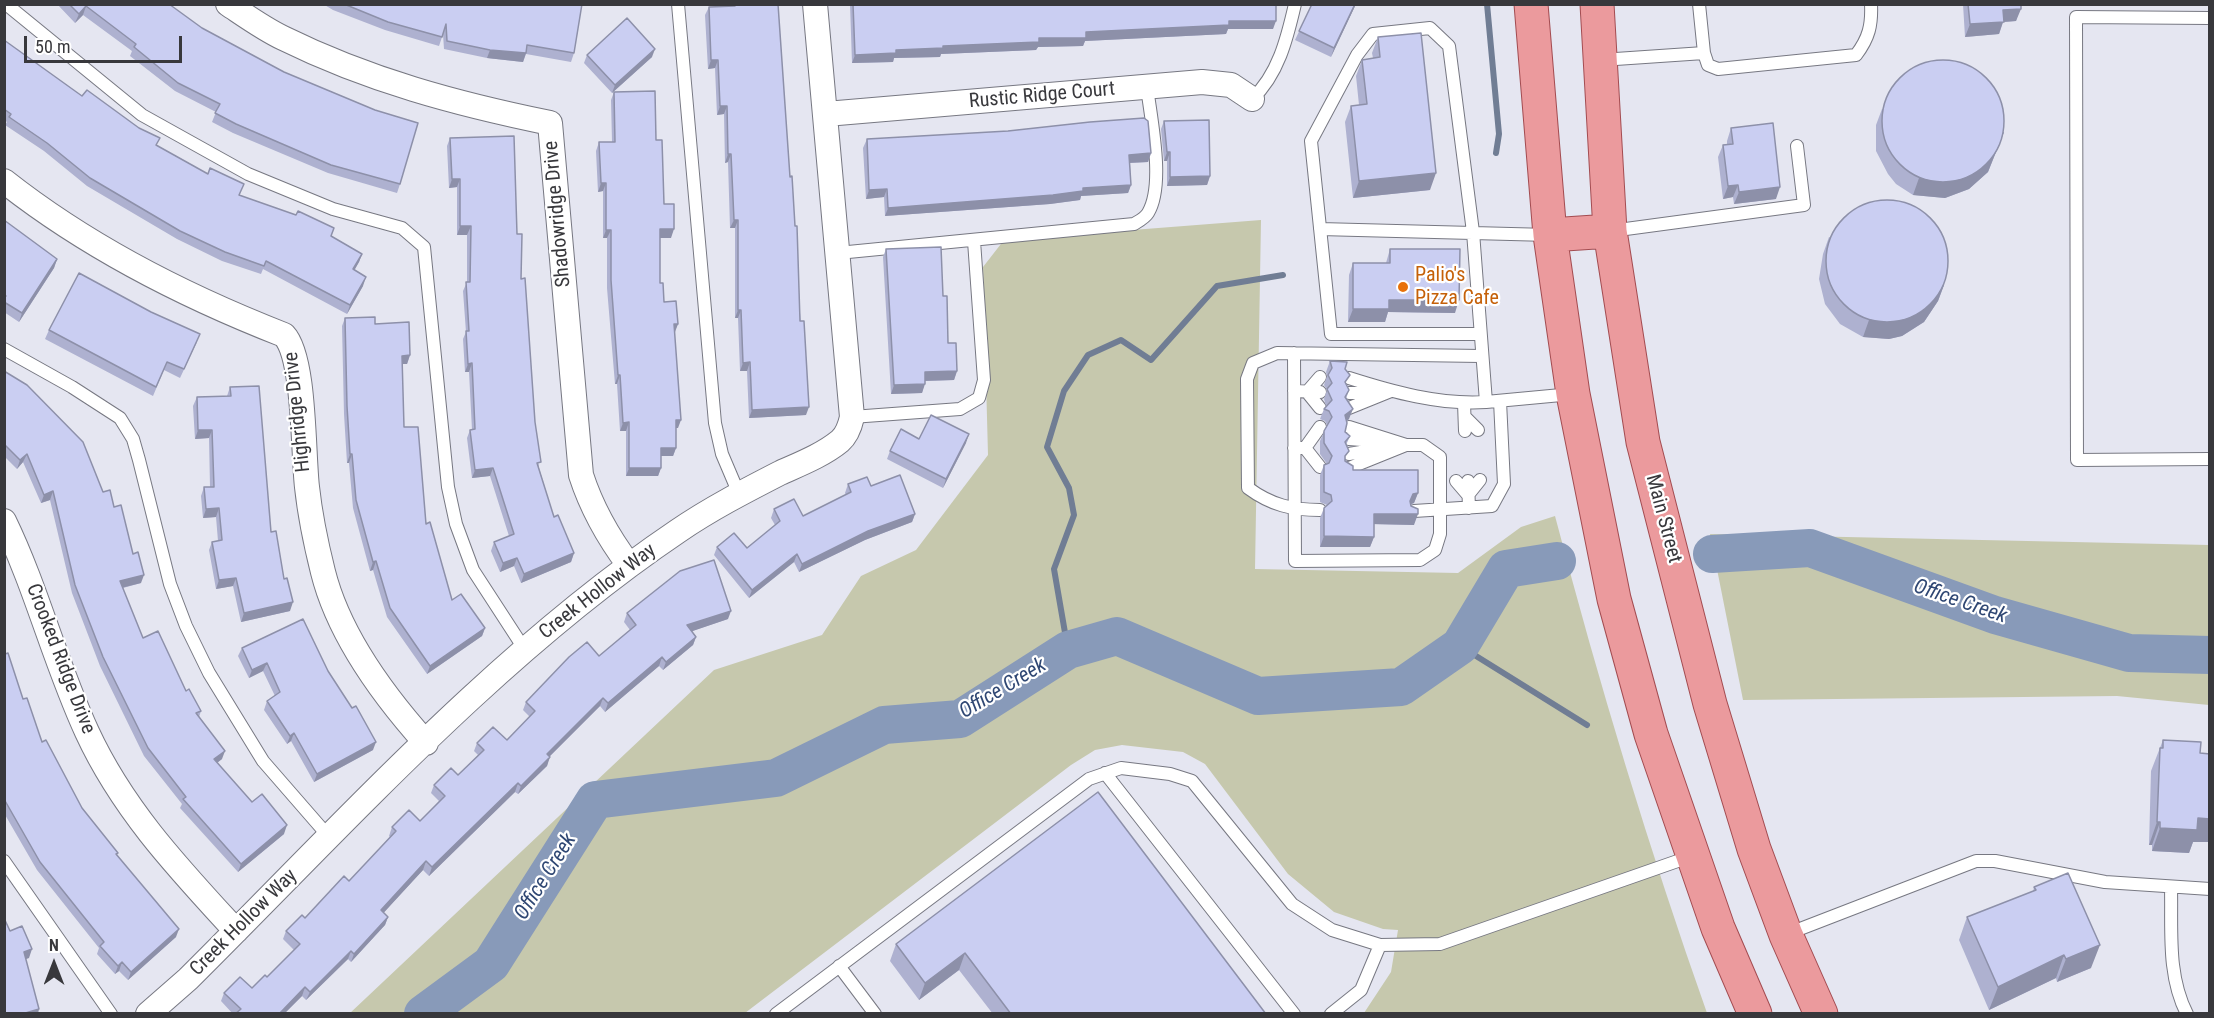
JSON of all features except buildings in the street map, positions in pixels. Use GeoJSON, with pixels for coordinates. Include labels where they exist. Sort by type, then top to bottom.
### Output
{"type":"FeatureCollection","features":[{"type":"Feature","properties":{"kind":"main road"},"geometry":{"type":"LineString","coordinates":[[1531,4],[1550,234],[1573,394],[1614,599],[1651,734],[1718,928],[1755,1014]]}},
{"type":"Feature","properties":{"kind":"main road","name":"Main Street"},"geometry":{"type":"LineString","coordinates":[[1597,4],[1610,231],[1643,442],[1710,704],[1754,849],[1786,934],[1821,1014]]}},
{"type":"Feature","properties":{"kind":"main road"},"geometry":{"type":"LineString","coordinates":[[1550,234],[1610,231]]}},
{"type":"Feature","properties":{"kind":"street","name":"Shadowridge Drive"},"geometry":{"type":"LineString","coordinates":[[228,4],[281,37],[360,72],[478,108],[550,123],[581,475],[590,504],[608,537],[629,565]]}},
{"type":"Feature","properties":{"kind":"street"},"geometry":{"type":"LineString","coordinates":[[815,4],[852,417]]}},
{"type":"Feature","properties":{"kind":"street","name":"Rustic Ridge Court"},"geometry":{"type":"LineString","coordinates":[[826,114],[1202,82],[1231,85],[1252,99]]}},
{"type":"Feature","properties":{"kind":"street","name":"Highridge Drive"},"geometry":{"type":"LineString","coordinates":[[4,181],[96,245],[164,284],[284,335],[291,342],[298,384],[307,489],[324,576],[362,663],[426,743]]}},
{"type":"Feature","properties":{"kind":"street","name":"Creek Hollow Way"},"geometry":{"type":"LineString","coordinates":[[148,1014],[236,931],[426,743],[525,650],[629,565],[680,530],[739,494],[841,440],[849,429],[852,417]]}},
{"type":"Feature","properties":{"kind":"street","name":"Crooked Ridge Drive"},"geometry":{"type":"LineString","coordinates":[[4,521],[22,560],[56,661],[88,735],[153,841],[236,931]]}},
{"type":"Feature","properties":{"kind":"lane"},"geometry":{"type":"LineString","coordinates":[[6,4],[102,85],[142,115],[249,174],[333,209],[402,228],[424,248],[448,486],[456,524],[473,570],[525,650]]}},
{"type":"Feature","properties":{"kind":"lane"},"geometry":{"type":"LineString","coordinates":[[678,4],[714,412],[722,454],[739,494]]}},
{"type":"Feature","properties":{"kind":"lane"},"geometry":{"type":"LineString","coordinates":[[1252,99],[1268,84],[1277,64],[1295,4]]}},
{"type":"Feature","properties":{"kind":"lane"},"geometry":{"type":"LineString","coordinates":[[1699,4],[1704,53],[1708,65],[1718,69],[1856,55],[1865,42],[1872,24],[1871,4]]}},
{"type":"Feature","properties":{"kind":"lane"},"geometry":{"type":"LineString","coordinates":[[2103,4],[2110,17]]}},
{"type":"Feature","properties":{"kind":"lane"},"geometry":{"type":"LineString","coordinates":[[2210,18],[2076,17],[2077,460],[2210,459]]}},
{"type":"Feature","properties":{"kind":"lane"},"geometry":{"type":"LineString","coordinates":[[1479,334],[1331,334],[1311,141],[1357,55],[1373,34],[1430,28],[1449,46],[1473,232],[1486,402]]}},
{"type":"Feature","properties":{"kind":"lane"},"geometry":{"type":"LineString","coordinates":[[1599,60],[1704,53]]}},
{"type":"Feature","properties":{"kind":"lane"},"geometry":{"type":"LineString","coordinates":[[838,253],[1134,224],[1143,219],[1155,197],[1156,172],[1148,87]]}},
{"type":"Feature","properties":{"kind":"lane"},"geometry":{"type":"LineString","coordinates":[[1610,231],[1804,205],[1797,146]]}},
{"type":"Feature","properties":{"kind":"lane"},"geometry":{"type":"LineString","coordinates":[[1320,229],[1550,234]]}},
{"type":"Feature","properties":{"kind":"lane"},"geometry":{"type":"LineString","coordinates":[[852,417],[960,409],[979,398],[984,380],[974,241]]}},
{"type":"Feature","properties":{"kind":"lane"},"geometry":{"type":"LineString","coordinates":[[4,349],[72,387],[120,418],[133,439],[171,584],[186,626],[209,674],[264,761],[330,838]]}},
{"type":"Feature","properties":{"kind":"lane"},"geometry":{"type":"LineString","coordinates":[[1320,510],[1294,510],[1263,499],[1248,488],[1247,379],[1253,363],[1277,353],[1481,357]]}},
{"type":"Feature","properties":{"kind":"lane"},"geometry":{"type":"LineString","coordinates":[[1294,353],[1294,392],[1299,448],[1294,510],[1295,561],[1420,560],[1435,550],[1440,534],[1440,457],[1423,445],[1406,445],[1349,454]]}},
{"type":"Feature","properties":{"kind":"lane"},"geometry":{"type":"LineString","coordinates":[[1307,392],[1320,377]]}},
{"type":"Feature","properties":{"kind":"lane"},"geometry":{"type":"LineString","coordinates":[[1349,378],[1391,392],[1464,403],[1573,394]]}},
{"type":"Feature","properties":{"kind":"lane"},"geometry":{"type":"LineString","coordinates":[[1294,392],[1320,393]]}},
{"type":"Feature","properties":{"kind":"lane"},"geometry":{"type":"LineString","coordinates":[[1307,392],[1320,408]]}},
{"type":"Feature","properties":{"kind":"lane"},"geometry":{"type":"LineString","coordinates":[[1349,393],[1391,392]]}},
{"type":"Feature","properties":{"kind":"lane"},"geometry":{"type":"LineString","coordinates":[[1349,408],[1391,392]]}},
{"type":"Feature","properties":{"kind":"lane"},"geometry":{"type":"LineString","coordinates":[[1414,511],[1440,509],[1469,502],[1492,506],[1504,484],[1500,401]]}},
{"type":"Feature","properties":{"kind":"lane"},"geometry":{"type":"LineString","coordinates":[[1459,431],[1465,417],[1464,403]]}},
{"type":"Feature","properties":{"kind":"lane"},"geometry":{"type":"LineString","coordinates":[[1465,417],[1478,430]]}},
{"type":"Feature","properties":{"kind":"lane"},"geometry":{"type":"LineString","coordinates":[[1299,448],[1320,433]]}},
{"type":"Feature","properties":{"kind":"lane"},"geometry":{"type":"LineString","coordinates":[[1349,433],[1406,445]]}},
{"type":"Feature","properties":{"kind":"lane"},"geometry":{"type":"LineString","coordinates":[[1349,468],[1406,445]]}},
{"type":"Feature","properties":{"kind":"lane"},"geometry":{"type":"LineString","coordinates":[[1299,448],[1320,454]]}},
{"type":"Feature","properties":{"kind":"lane"},"geometry":{"type":"LineString","coordinates":[[1299,448],[1320,467]]}},
{"type":"Feature","properties":{"kind":"lane"},"geometry":{"type":"LineString","coordinates":[[1469,502],[1468,480],[1469,502]]}},
{"type":"Feature","properties":{"kind":"lane"},"geometry":{"type":"LineString","coordinates":[[776,1014],[1089,779],[1121,768],[1170,774],[1192,781],[1292,904],[1332,930],[1380,945],[1440,944],[1693,855]]}},
{"type":"Feature","properties":{"kind":"lane"},"geometry":{"type":"LineString","coordinates":[[1105,773],[1294,1014]]}},
{"type":"Feature","properties":{"kind":"lane"},"geometry":{"type":"LineString","coordinates":[[4,861],[111,1014]]}},
{"type":"Feature","properties":{"kind":"lane"},"geometry":{"type":"LineString","coordinates":[[1786,934],[1976,861],[1995,861],[2105,882],[2210,889]]}},
{"type":"Feature","properties":{"kind":"lane"},"geometry":{"type":"LineString","coordinates":[[2171,888],[2173,968],[2177,989],[2187,1014]]}},
{"type":"Feature","properties":{"kind":"lane"},"geometry":{"type":"LineString","coordinates":[[1331,1014],[1361,990],[1380,945]]}},
{"type":"Feature","properties":{"kind":"lane"},"geometry":{"type":"LineString","coordinates":[[839,966],[875,1014]]}},
{"type":"Feature","properties":{"kind":"green space"},"geometry":{"type":"Polygon","coordinates":[[[1261,220],[1255,569],[1458,573],[1521,527],[1555,516],[1626,766],[1707,1013],[1364,1013],[1391,972],[1398,930],[1383,929],[1334,912],[1288,874],[1205,764],[1183,752],[1122,745],[1095,750],[1071,765],[745,1013],[349,1014],[714,670],[822,635],[861,576],[916,550],[988,455],[983,267],[1004,240],[1261,220]]]}},
{"type":"Feature","properties":{"kind":"green space"},"geometry":{"type":"Polygon","coordinates":[[[1710,534],[2209,545],[2209,705],[2117,696],[1743,700],[1710,534]]]}},
{"type":"Feature","properties":{"kind":"waterway"},"geometry":{"type":"LineString","coordinates":[[1487,4],[1499,134],[1496,153]]}},
{"type":"Feature","properties":{"kind":"waterway"},"geometry":{"type":"LineString","coordinates":[[1068,650],[1054,569],[1074,515],[1069,488],[1047,447],[1064,391],[1088,355],[1121,340],[1151,360],[1217,286],[1283,275]]}},
{"type":"Feature","properties":{"kind":"waterway","name":"Office Creek"},"geometry":{"type":"LineString","coordinates":[[1712,554],[1810,548],[1995,615],[2129,653],[2210,655]]}},
{"type":"Feature","properties":{"kind":"waterway","name":"Office Creek"},"geometry":{"type":"LineString","coordinates":[[423,1014],[491,964],[595,800],[776,778],[884,725],[960,719],[1068,650],[1117,636],[1258,696],[1401,687],[1460,646],[1506,569],[1557,561]]}},
{"type":"Feature","properties":{"kind":"waterway"},"geometry":{"type":"LineString","coordinates":[[1460,646],[1587,725]]}},
{"type":"Feature","properties":{"kind":"place","name":"Palio's Pizza Cafe"},"geometry":{"type":"Point","coordinates":[1403,287]}}]}
